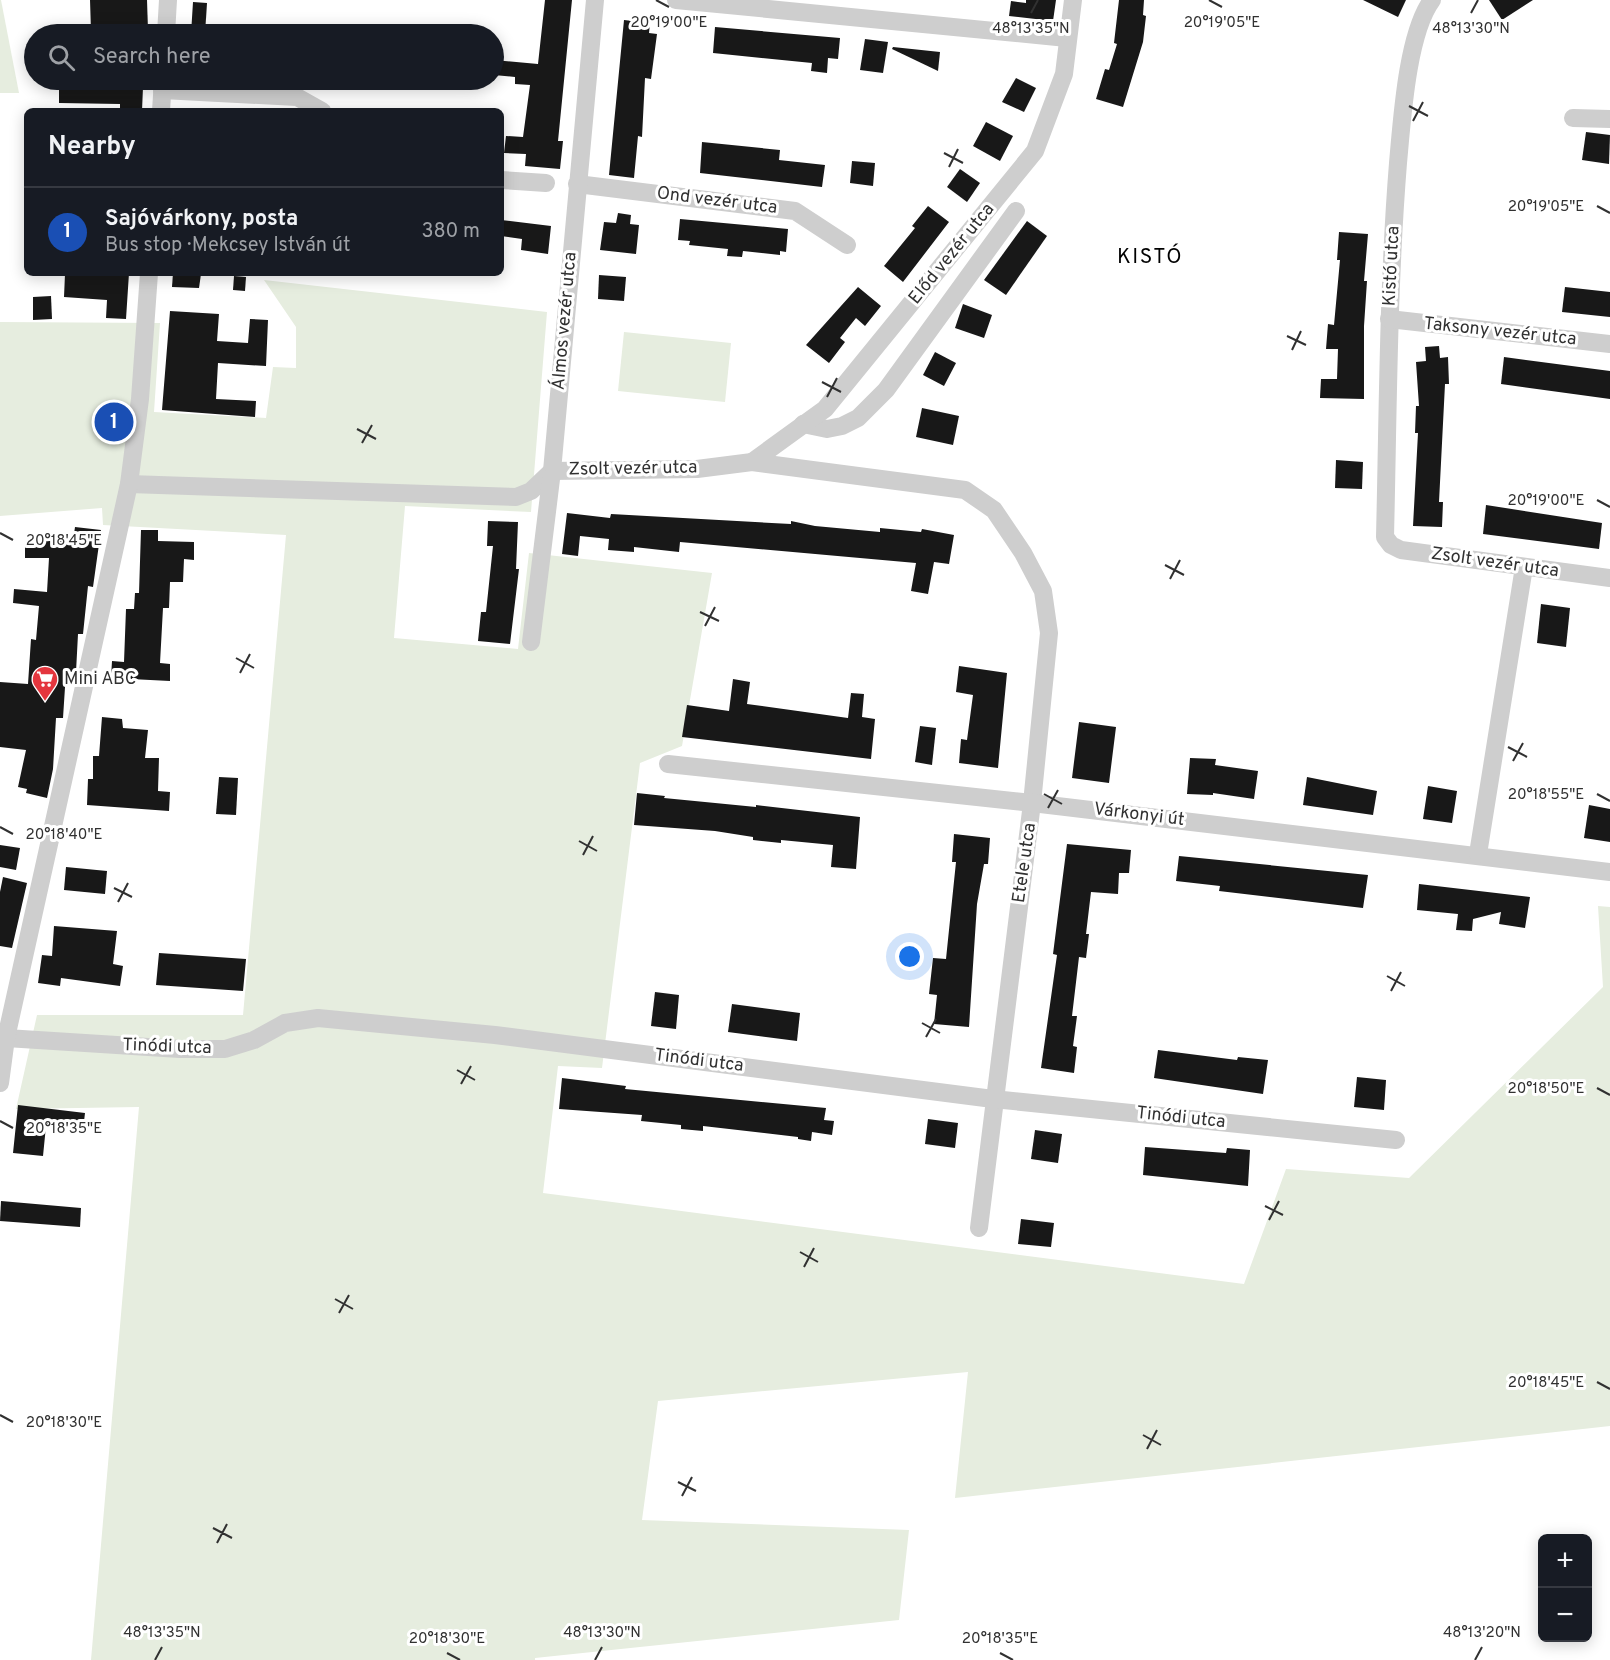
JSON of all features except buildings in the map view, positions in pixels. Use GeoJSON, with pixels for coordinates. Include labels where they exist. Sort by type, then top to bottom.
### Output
{"type":"FeatureCollection","features":[{"type":"Feature","properties":{"kind":"street"},"geometry":{"type":"LineString","coordinates":[[167,24],[168,0]]}},
{"type":"Feature","properties":{"kind":"street","name":"Álmos vezér utca"},"geometry":{"type":"LineString","coordinates":[[531,642],[552,471],[577,184],[596,0]]}},
{"type":"Feature","properties":{"kind":"street"},"geometry":{"type":"LineString","coordinates":[[676,0],[1067,38]]}},
{"type":"Feature","properties":{"kind":"street","name":"Előd vezér utca"},"geometry":{"type":"LineString","coordinates":[[753,462],[825,409],[1035,151],[1064,74],[1073,0]]}},
{"type":"Feature","properties":{"kind":"street","name":"Kistó utca"},"geometry":{"type":"LineString","coordinates":[[1385,537],[1390,259],[1403,99],[1422,14],[1432,0]]}},
{"type":"Feature","properties":{"kind":"street"},"geometry":{"type":"LineString","coordinates":[[161,108],[163,90]]}},
{"type":"Feature","properties":{"kind":"street"},"geometry":{"type":"LineString","coordinates":[[195,90],[286,104],[297,98],[316,108]]}},
{"type":"Feature","properties":{"kind":"street"},"geometry":{"type":"LineString","coordinates":[[1573,118],[1610,119]]}},
{"type":"Feature","properties":{"kind":"street"},"geometry":{"type":"LineString","coordinates":[[504,180],[546,183]]}},
{"type":"Feature","properties":{"kind":"street","name":"Ond vezér utca"},"geometry":{"type":"LineString","coordinates":[[577,184],[795,211],[847,245]]}},
{"type":"Feature","properties":{"kind":"street"},"geometry":{"type":"LineString","coordinates":[[803,424],[827,429],[842,426],[858,418],[886,390],[1016,211]]}},
{"type":"Feature","properties":{"kind":"street"},"geometry":{"type":"LineString","coordinates":[[0,1083],[6,1038],[129,484],[140,399],[149,276]]}},
{"type":"Feature","properties":{"kind":"street","name":"Taksony vezér utca"},"geometry":{"type":"LineString","coordinates":[[1389,319],[1610,344]]}},
{"type":"Feature","properties":{"kind":"street","name":"Zsolt vezér utca"},"geometry":{"type":"LineString","coordinates":[[129,484],[516,497],[531,491],[552,471],[698,469],[753,462],[965,490],[994,510]]}},
{"type":"Feature","properties":{"kind":"street","name":"Etele utca"},"geometry":{"type":"LineString","coordinates":[[979,1228],[993,1099],[1032,803],[1049,633],[1043,591],[1023,553],[994,510]]}},
{"type":"Feature","properties":{"kind":"street","name":"Zsolt vezér utca"},"geometry":{"type":"LineString","coordinates":[[1385,537],[1391,545],[1401,550],[1610,578]]}},
{"type":"Feature","properties":{"kind":"street"},"geometry":{"type":"LineString","coordinates":[[1478,855],[1524,567]]}},
{"type":"Feature","properties":{"kind":"street","name":"Várkonyi út"},"geometry":{"type":"LineString","coordinates":[[668,764],[1032,803],[1610,872]]}},
{"type":"Feature","properties":{"kind":"street","name":"Tinódi utca"},"geometry":{"type":"LineString","coordinates":[[6,1038],[180,1049],[225,1049],[254,1040],[285,1023],[318,1018],[495,1035],[993,1099],[1396,1140]]}},
{"type":"Feature","properties":{"kind":"shaded area"},"geometry":{"type":"Polygon","coordinates":[[[1,0],[19,93],[0,93],[1,0]]]}},
{"type":"Feature","properties":{"kind":"shaded area"},"geometry":{"type":"Polygon","coordinates":[[[264,280],[547,312],[531,512],[405,506],[394,638],[518,649],[529,553],[712,573],[682,746],[640,763],[602,1068],[558,1066],[543,1193],[1244,1284],[1286,1169],[1409,1178],[1603,987],[1598,906],[1610,907],[1610,1426],[955,1498],[968,1372],[658,1401],[642,1520],[909,1530],[899,1620],[535,1658],[535,1660],[91,1660],[139,1107],[16,1109],[37,1015],[243,1015],[286,535],[103,525],[102,508],[0,516],[0,322],[160,323],[154,412],[266,418],[273,367],[296,368],[296,327],[264,280]]]}},
{"type":"Feature","properties":{"kind":"shaded area"},"geometry":{"type":"Polygon","coordinates":[[[624,332],[731,343],[725,402],[618,391],[624,332]]]}},
{"type":"Feature","properties":{"kind":"place","name":"Sajóvárkony, posta"},"geometry":{"type":"Point","coordinates":[114,422]}},
{"type":"Feature","properties":{"kind":"place","name":"Mini ABC"},"geometry":{"type":"Point","coordinates":[45,702]}},
{"type":"Feature","properties":{"kind":"district","name":"KISTÓ"},"geometry":{"type":"Point","coordinates":[1150,257]}}]}
